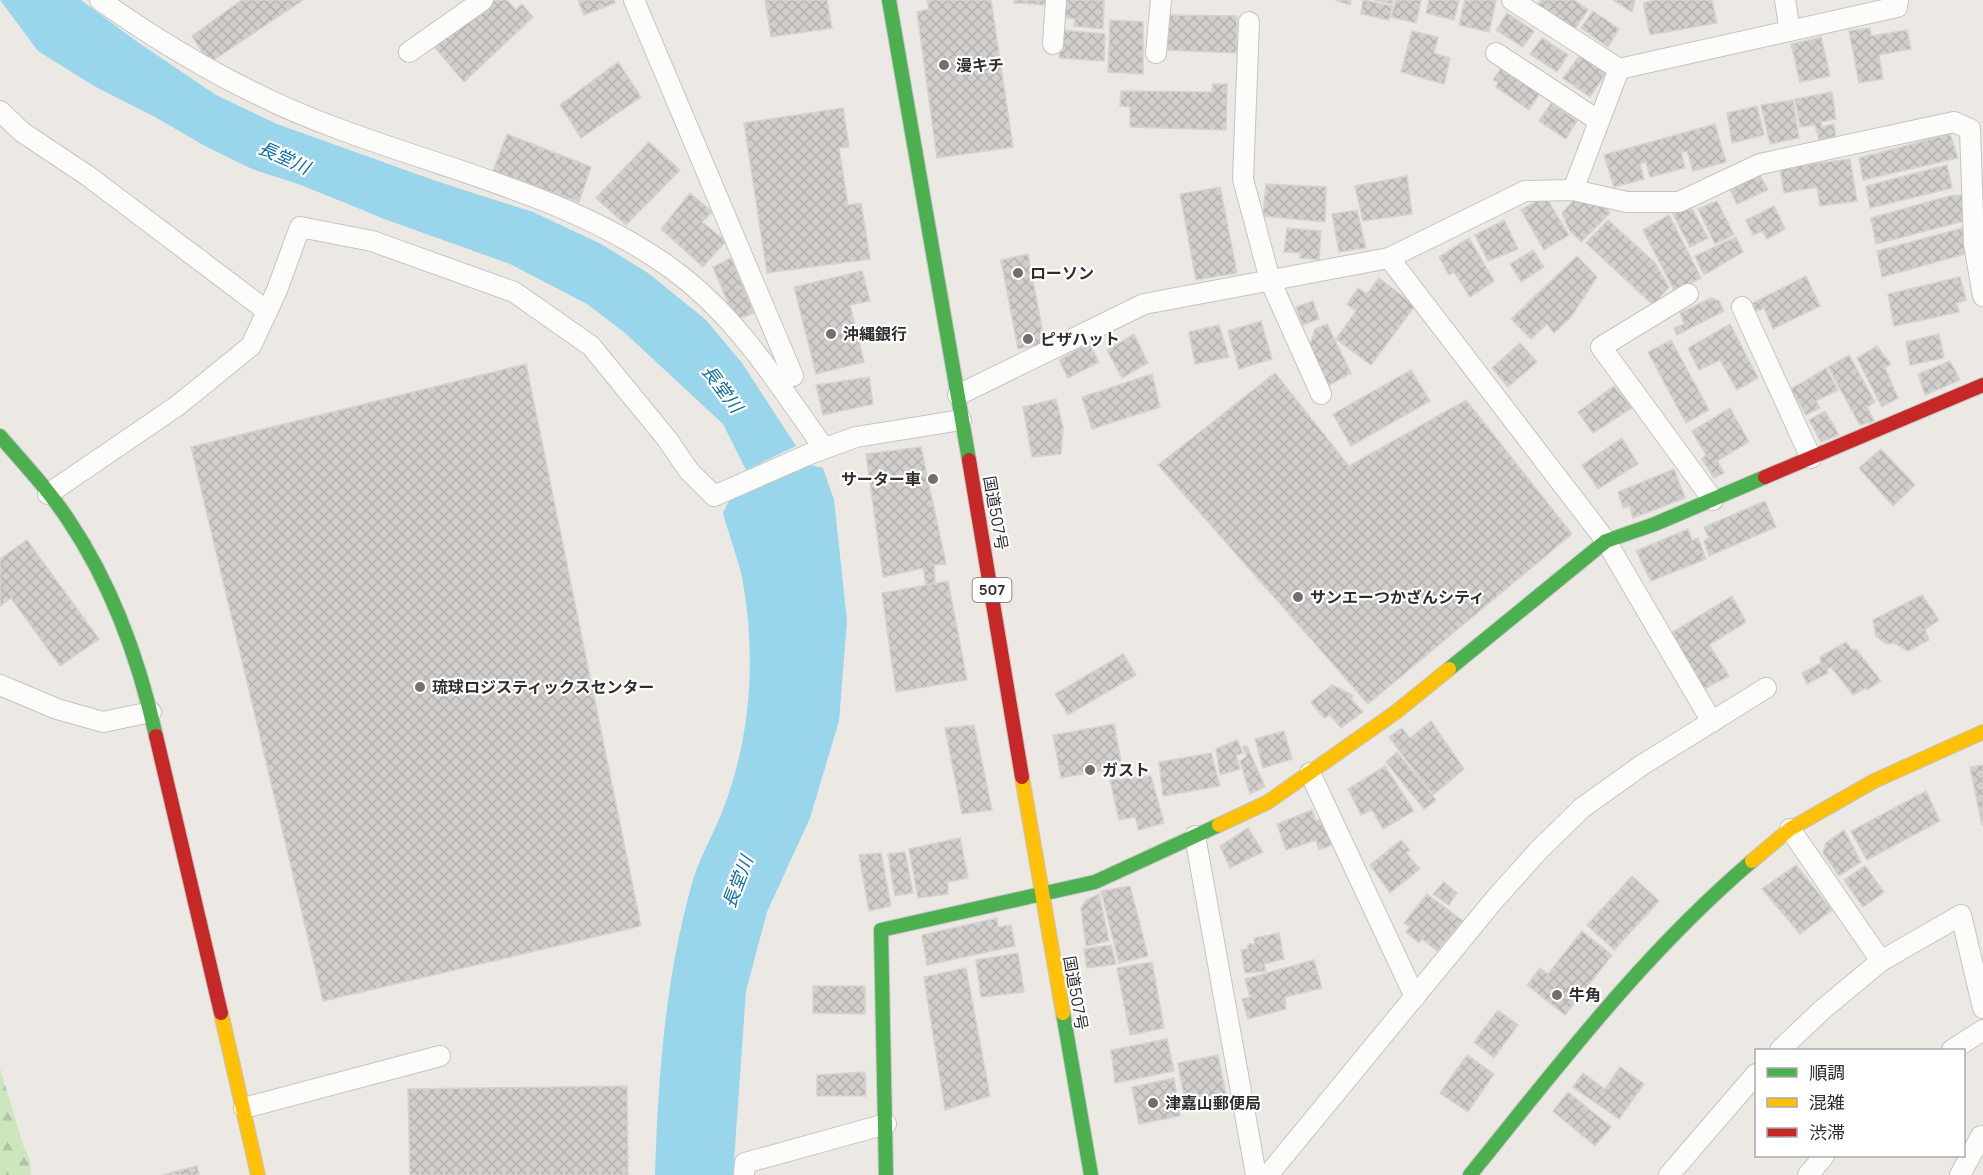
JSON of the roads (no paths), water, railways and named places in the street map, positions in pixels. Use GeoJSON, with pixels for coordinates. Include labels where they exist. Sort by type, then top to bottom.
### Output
{"type":"FeatureCollection","features":[{"type":"Feature","properties":{"kind":"main road","name":"国道507号"},"geometry":{"type":"LineString","coordinates":[[890,0],[1091,1175]]}},
{"type":"Feature","properties":{"kind":"main road"},"geometry":{"type":"LineString","coordinates":[[886,1175],[881,930],[1095,882],[1268,802],[1396,712],[1606,541],[1656,524],[1983,385]]}},
{"type":"Feature","properties":{"kind":"main road"},"geometry":{"type":"LineString","coordinates":[[0,436],[76,531],[106,584],[131,641],[151,712],[258,1175]]}},
{"type":"Feature","properties":{"kind":"main road"},"geometry":{"type":"LineString","coordinates":[[1470,1175],[1612,999],[1715,893],[1791,829],[1874,781],[1983,732]]}},
{"type":"Feature","properties":{"kind":"street"},"geometry":{"type":"LineString","coordinates":[[100,0],[209,71],[263,98],[338,129],[431,160],[591,220],[673,270],[742,334],[780,382],[818,451]]}},
{"type":"Feature","properties":{"kind":"street"},"geometry":{"type":"LineString","coordinates":[[409,52],[483,0]]}},
{"type":"Feature","properties":{"kind":"street"},"geometry":{"type":"LineString","coordinates":[[634,0],[794,376]]}},
{"type":"Feature","properties":{"kind":"street"},"geometry":{"type":"LineString","coordinates":[[1053,44],[1056,0]]}},
{"type":"Feature","properties":{"kind":"street"},"geometry":{"type":"LineString","coordinates":[[1156,53],[1161,0]]}},
{"type":"Feature","properties":{"kind":"street"},"geometry":{"type":"LineString","coordinates":[[1512,0],[1619,69],[1897,7],[1898,0]]}},
{"type":"Feature","properties":{"kind":"street"},"geometry":{"type":"LineString","coordinates":[[1785,0],[1790,31]]}},
{"type":"Feature","properties":{"kind":"street"},"geometry":{"type":"LineString","coordinates":[[1249,22],[1243,179],[1270,280],[1321,394]]}},
{"type":"Feature","properties":{"kind":"street"},"geometry":{"type":"LineString","coordinates":[[1496,53],[1599,121]]}},
{"type":"Feature","properties":{"kind":"street"},"geometry":{"type":"LineString","coordinates":[[1574,190],[1619,69]]}},
{"type":"Feature","properties":{"kind":"street"},"geometry":{"type":"LineString","coordinates":[[0,111],[22,132],[88,176],[267,311]]}},
{"type":"Feature","properties":{"kind":"street"},"geometry":{"type":"LineString","coordinates":[[957,395],[1144,304],[1389,258],[1525,191],[1574,190],[1627,202],[1678,202],[1760,164],[1954,123],[1970,129],[1974,244],[1983,296]]}},
{"type":"Feature","properties":{"kind":"street"},"geometry":{"type":"LineString","coordinates":[[48,494],[177,405],[251,345],[300,227],[372,241],[514,292],[591,346],[667,439],[688,471],[714,496],[856,437],[961,420]]}},
{"type":"Feature","properties":{"kind":"street"},"geometry":{"type":"LineString","coordinates":[[1389,258],[1486,388],[1606,541],[1712,722]]}},
{"type":"Feature","properties":{"kind":"street"},"geometry":{"type":"LineString","coordinates":[[1688,294],[1602,347],[1713,500]]}},
{"type":"Feature","properties":{"kind":"street"},"geometry":{"type":"LineString","coordinates":[[1742,307],[1810,458]]}},
{"type":"Feature","properties":{"kind":"street"},"geometry":{"type":"LineString","coordinates":[[0,685],[57,709],[104,722],[151,712]]}},
{"type":"Feature","properties":{"kind":"street"},"geometry":{"type":"LineString","coordinates":[[1268,1175],[1495,899],[1539,850],[1582,808],[1642,765],[1766,688]]}},
{"type":"Feature","properties":{"kind":"street"},"geometry":{"type":"LineString","coordinates":[[1310,773],[1415,997]]}},
{"type":"Feature","properties":{"kind":"street"},"geometry":{"type":"LineString","coordinates":[[1791,829],[1881,961]]}},
{"type":"Feature","properties":{"kind":"street"},"geometry":{"type":"LineString","coordinates":[[1195,836],[1256,1175]]}},
{"type":"Feature","properties":{"kind":"street"},"geometry":{"type":"LineString","coordinates":[[1781,1049],[1822,1010],[1881,961],[1961,915],[1983,1008]]}},
{"type":"Feature","properties":{"kind":"street"},"geometry":{"type":"LineString","coordinates":[[1954,1049],[1983,1030]]}},
{"type":"Feature","properties":{"kind":"street"},"geometry":{"type":"LineString","coordinates":[[244,1108],[440,1056]]}},
{"type":"Feature","properties":{"kind":"street"},"geometry":{"type":"LineString","coordinates":[[1669,1175],[1755,1075]]}},
{"type":"Feature","properties":{"kind":"street"},"geometry":{"type":"LineString","coordinates":[[744,1175],[745,1163],[886,1124]]}},
{"type":"Feature","properties":{"kind":"street"},"geometry":{"type":"LineString","coordinates":[[1960,1175],[1982,1133]]}},
{"type":"Feature","properties":{"kind":"street"},"geometry":{"type":"LineString","coordinates":[[1808,1175],[1822,1157]]}},
{"type":"Feature","properties":{"kind":"water","name":"長堂川"},"geometry":{"type":"Polygon","coordinates":[[[0,0],[81,0],[136,41],[216,95],[277,124],[436,181],[533,212],[601,244],[648,273],[706,320],[742,363],[796,446],[746,470],[723,424],[625,333],[587,304],[510,264],[387,220],[301,185],[252,169],[205,146],[94,86],[38,51],[0,0]]]}},
{"type":"Feature","properties":{"kind":"water","name":"長堂川"},"geometry":{"type":"Polygon","coordinates":[[[810,465],[823,468],[834,500],[847,621],[839,721],[810,818],[767,912],[746,991],[733,1175],[655,1175],[664,1030],[682,922],[694,877],[733,780],[749,696],[747,611],[741,574],[723,513],[729,501],[810,465]]]}},
{"type":"Feature","properties":{"kind":"place","name":"漫キチ"},"geometry":{"type":"Point","coordinates":[944,65]}},
{"type":"Feature","properties":{"kind":"place","name":"ローソン"},"geometry":{"type":"Point","coordinates":[1018,273]}},
{"type":"Feature","properties":{"kind":"place","name":"沖縄銀行"},"geometry":{"type":"Point","coordinates":[831,334]}},
{"type":"Feature","properties":{"kind":"place","name":"ピザハット"},"geometry":{"type":"Point","coordinates":[1028,339]}},
{"type":"Feature","properties":{"kind":"place","name":"サーター車"},"geometry":{"type":"Point","coordinates":[933,479]}},
{"type":"Feature","properties":{"kind":"place","name":"サンエーつかざんシティ"},"geometry":{"type":"Point","coordinates":[1298,597]}},
{"type":"Feature","properties":{"kind":"place","name":"琉球ロジスティックスセンター"},"geometry":{"type":"Point","coordinates":[420,687]}},
{"type":"Feature","properties":{"kind":"place","name":"ガスト"},"geometry":{"type":"Point","coordinates":[1090,770]}},
{"type":"Feature","properties":{"kind":"place","name":"牛角"},"geometry":{"type":"Point","coordinates":[1557,995]}},
{"type":"Feature","properties":{"kind":"place","name":"津嘉山郵便局"},"geometry":{"type":"Point","coordinates":[1153,1103]}}]}
